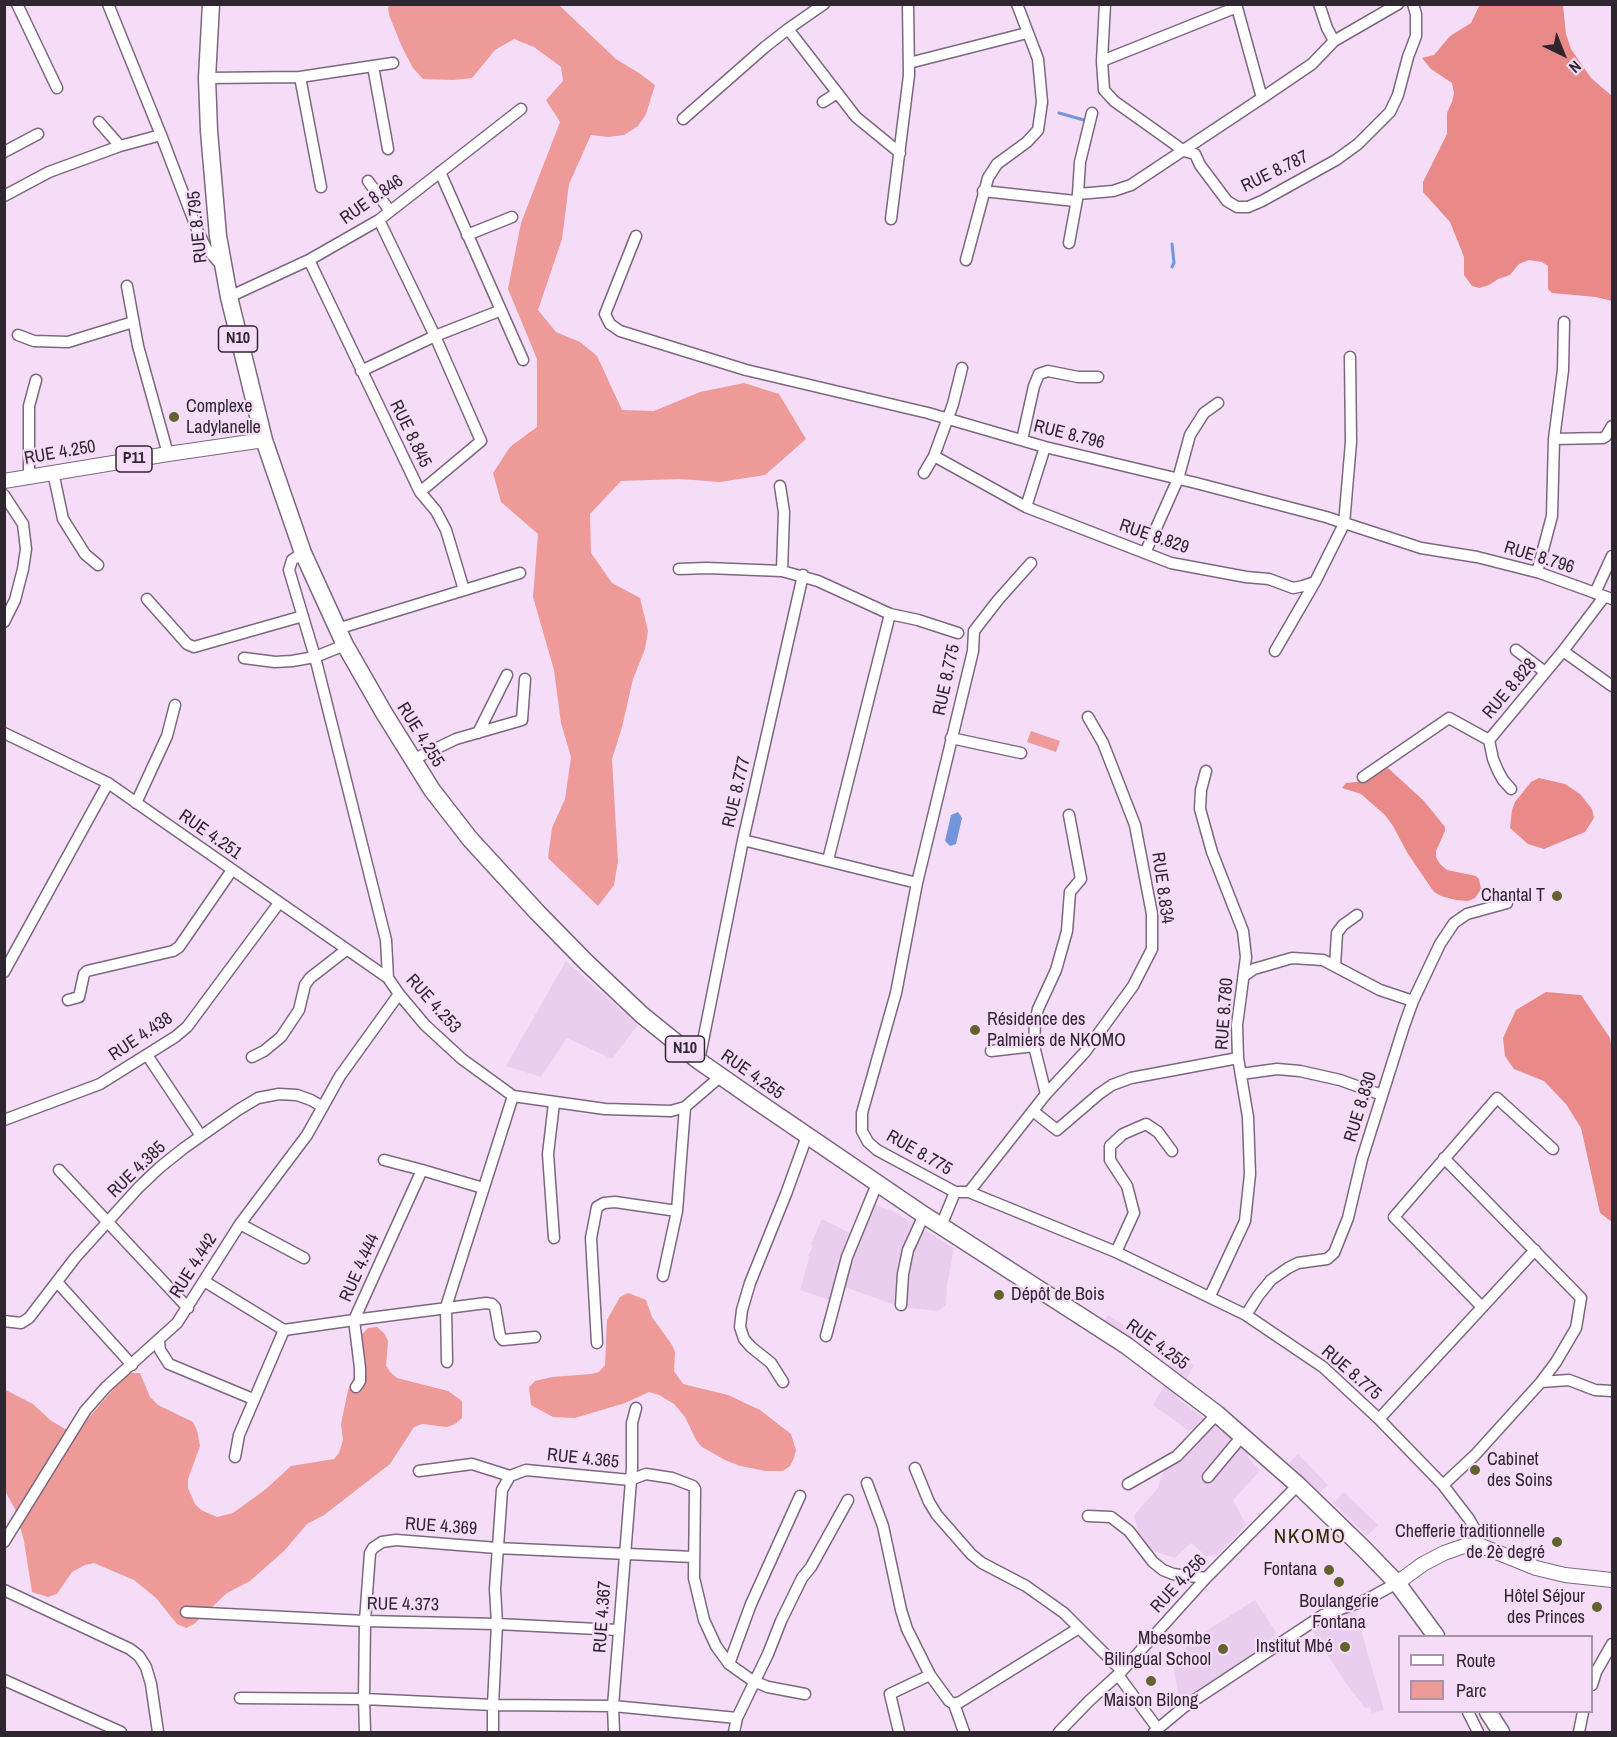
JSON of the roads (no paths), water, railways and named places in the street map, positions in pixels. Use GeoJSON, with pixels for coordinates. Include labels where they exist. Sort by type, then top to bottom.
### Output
{"type":"FeatureCollection","features":[{"type":"Feature","properties":{"kind":"highway","name":"RUE 8.795"},"geometry":{"type":"LineString","coordinates":[[211,4],[207,78],[209,131],[222,266],[264,440]]}},
{"type":"Feature","properties":{"kind":"highway","name":"RUE 4.255"},"geometry":{"type":"LineString","coordinates":[[264,440],[303,553],[337,629],[412,760],[470,840],[586,963],[642,1015],[699,1061],[877,1184],[1127,1346],[1217,1414],[1299,1485],[1397,1584]]}},
{"type":"Feature","properties":{"kind":"highway","name":"N10"},"geometry":{"type":"LineString","coordinates":[[1397,1584],[1435,1635]]}},
{"type":"Feature","properties":{"kind":"highway"},"geometry":{"type":"LineString","coordinates":[[1489,1713],[1501,1732]]}},
{"type":"Feature","properties":{"kind":"main road","name":"RUE 4.250"},"geometry":{"type":"LineString","coordinates":[[4,481],[264,440]]}},
{"type":"Feature","properties":{"kind":"main road"},"geometry":{"type":"LineString","coordinates":[[1397,1584],[1423,1564],[1443,1553],[1464,1546],[1479,1545],[1536,1568],[1565,1575],[1612,1580]]}},
{"type":"Feature","properties":{"kind":"street"},"geometry":{"type":"LineString","coordinates":[[17,4],[57,88]]}},
{"type":"Feature","properties":{"kind":"street"},"geometry":{"type":"LineString","coordinates":[[108,4],[198,232],[206,248],[222,266]]}},
{"type":"Feature","properties":{"kind":"street"},"geometry":{"type":"LineString","coordinates":[[683,119],[788,28],[824,4]]}},
{"type":"Feature","properties":{"kind":"street"},"geometry":{"type":"LineString","coordinates":[[891,219],[909,63],[908,4]]}},
{"type":"Feature","properties":{"kind":"street","name":"RUE 8.787"},"geometry":{"type":"LineString","coordinates":[[1106,4],[1102,62],[1104,90],[1114,101],[1184,151],[1195,154],[1200,165],[1227,201],[1237,207],[1248,207],[1262,201],[1336,160],[1358,144],[1390,112],[1398,95],[1416,36],[1416,14],[1413,4]]}},
{"type":"Feature","properties":{"kind":"street"},"geometry":{"type":"LineString","coordinates":[[1319,4],[1334,41]]}},
{"type":"Feature","properties":{"kind":"street"},"geometry":{"type":"LineString","coordinates":[[983,190],[1076,197],[1113,191],[1131,184],[1312,64],[1334,41],[1398,4]]}},
{"type":"Feature","properties":{"kind":"street"},"geometry":{"type":"LineString","coordinates":[[966,260],[983,190],[997,164],[1027,142],[1038,130],[1042,102],[1038,59],[1027,33],[1021,6]]}},
{"type":"Feature","properties":{"kind":"street"},"geometry":{"type":"LineString","coordinates":[[1102,62],[1237,6],[1262,98]]}},
{"type":"Feature","properties":{"kind":"street"},"geometry":{"type":"LineString","coordinates":[[788,28],[856,117],[900,153]]}},
{"type":"Feature","properties":{"kind":"street"},"geometry":{"type":"LineString","coordinates":[[909,63],[1027,33]]}},
{"type":"Feature","properties":{"kind":"street"},"geometry":{"type":"LineString","coordinates":[[207,78],[300,77],[393,63]]}},
{"type":"Feature","properties":{"kind":"street"},"geometry":{"type":"LineString","coordinates":[[373,66],[388,149]]}},
{"type":"Feature","properties":{"kind":"street"},"geometry":{"type":"LineString","coordinates":[[300,77],[321,187]]}},
{"type":"Feature","properties":{"kind":"street"},"geometry":{"type":"LineString","coordinates":[[823,102],[837,93]]}},
{"type":"Feature","properties":{"kind":"street","name":"RUE 8.846"},"geometry":{"type":"LineString","coordinates":[[229,297],[309,260],[379,220],[521,109]]}},
{"type":"Feature","properties":{"kind":"street"},"geometry":{"type":"LineString","coordinates":[[1069,243],[1080,162],[1092,112]]}},
{"type":"Feature","properties":{"kind":"street"},"geometry":{"type":"LineString","coordinates":[[99,122],[120,146]]}},
{"type":"Feature","properties":{"kind":"street"},"geometry":{"type":"LineString","coordinates":[[4,152],[38,134]]}},
{"type":"Feature","properties":{"kind":"street"},"geometry":{"type":"LineString","coordinates":[[4,196],[49,172],[120,146],[161,135]]}},
{"type":"Feature","properties":{"kind":"street"},"geometry":{"type":"LineString","coordinates":[[440,172],[499,311],[523,360]]}},
{"type":"Feature","properties":{"kind":"street"},"geometry":{"type":"LineString","coordinates":[[368,181],[390,211]]}},
{"type":"Feature","properties":{"kind":"street"},"geometry":{"type":"LineString","coordinates":[[467,235],[512,217]]}},
{"type":"Feature","properties":{"kind":"street","name":"RUE 8.845"},"geometry":{"type":"LineString","coordinates":[[309,260],[420,492],[481,441],[435,336],[379,220]]}},
{"type":"Feature","properties":{"kind":"street","name":"RUE 8.796"},"geometry":{"type":"LineString","coordinates":[[636,236],[605,314],[610,324],[620,331],[746,370],[946,418],[1045,447],[1326,517],[1421,548],[1476,557],[1537,572],[1604,596]]}},
{"type":"Feature","properties":{"kind":"street"},"geometry":{"type":"LineString","coordinates":[[127,286],[138,346],[168,454]]}},
{"type":"Feature","properties":{"kind":"street"},"geometry":{"type":"LineString","coordinates":[[361,371],[435,336],[499,311]]}},
{"type":"Feature","properties":{"kind":"street"},"geometry":{"type":"LineString","coordinates":[[18,335],[34,341],[68,342],[134,322]]}},
{"type":"Feature","properties":{"kind":"street"},"geometry":{"type":"LineString","coordinates":[[1537,572],[1552,516],[1554,439],[1563,370],[1564,322]]}},
{"type":"Feature","properties":{"kind":"street"},"geometry":{"type":"LineString","coordinates":[[1275,651],[1315,582],[1344,524],[1352,442],[1350,357]]}},
{"type":"Feature","properties":{"kind":"street"},"geometry":{"type":"LineString","coordinates":[[924,472],[933,456],[953,404],[962,368]]}},
{"type":"Feature","properties":{"kind":"street"},"geometry":{"type":"LineString","coordinates":[[1022,440],[1038,374],[1048,371],[1078,377],[1098,377]]}},
{"type":"Feature","properties":{"kind":"street"},"geometry":{"type":"LineString","coordinates":[[29,477],[29,406],[36,380]]}},
{"type":"Feature","properties":{"kind":"street"},"geometry":{"type":"LineString","coordinates":[[1145,553],[1178,479],[1190,435],[1204,413],[1218,403]]}},
{"type":"Feature","properties":{"kind":"street"},"geometry":{"type":"LineString","coordinates":[[1554,439],[1603,438],[1612,426]]}},
{"type":"Feature","properties":{"kind":"street"},"geometry":{"type":"LineString","coordinates":[[1026,507],[1045,447]]}},
{"type":"Feature","properties":{"kind":"street","name":"RUE 8.829"},"geometry":{"type":"LineString","coordinates":[[933,456],[1026,507],[1180,566],[1269,579],[1293,588],[1315,582]]}},
{"type":"Feature","properties":{"kind":"street"},"geometry":{"type":"LineString","coordinates":[[53,472],[63,519],[85,554],[99,565]]}},
{"type":"Feature","properties":{"kind":"street"},"geometry":{"type":"LineString","coordinates":[[780,486],[784,512],[782,572]]}},
{"type":"Feature","properties":{"kind":"street"},"geometry":{"type":"LineString","coordinates":[[420,492],[436,510],[446,530],[464,590]]}},
{"type":"Feature","properties":{"kind":"street"},"geometry":{"type":"LineString","coordinates":[[4,495],[23,524],[26,549],[15,600],[4,622]]}},
{"type":"Feature","properties":{"kind":"street","name":"RUE 4.253"},"geometry":{"type":"LineString","coordinates":[[303,553],[292,560],[289,570],[315,657],[386,940],[388,978],[399,994],[425,1025],[462,1059],[513,1096],[605,1109],[671,1111],[685,1107]]}},
{"type":"Feature","properties":{"kind":"street","name":"RUE 8.828"},"geometry":{"type":"LineString","coordinates":[[1363,777],[1449,718],[1455,719],[1489,740],[1563,651],[1604,596],[1612,556]]}},
{"type":"Feature","properties":{"kind":"street","name":"RUE 8.775"},"geometry":{"type":"LineString","coordinates":[[1031,563],[974,631],[973,651],[917,883],[896,993],[862,1113],[862,1131],[868,1142],[877,1150],[955,1192],[969,1192],[1116,1252],[1246,1315],[1323,1367],[1379,1419],[1443,1485],[1469,1519],[1477,1533],[1479,1545]]}},
{"type":"Feature","properties":{"kind":"street"},"geometry":{"type":"LineString","coordinates":[[680,569],[707,568],[803,575],[838,588],[890,614],[958,633]]}},
{"type":"Feature","properties":{"kind":"street"},"geometry":{"type":"LineString","coordinates":[[337,629],[520,573]]}},
{"type":"Feature","properties":{"kind":"street","name":"RUE 8.777"},"geometry":{"type":"LineString","coordinates":[[803,575],[743,840],[917,883]]}},
{"type":"Feature","properties":{"kind":"street"},"geometry":{"type":"LineString","coordinates":[[147,599],[187,644],[194,647],[303,616]]}},
{"type":"Feature","properties":{"kind":"street"},"geometry":{"type":"LineString","coordinates":[[828,860],[890,614]]}},
{"type":"Feature","properties":{"kind":"street"},"geometry":{"type":"LineString","coordinates":[[244,658],[276,662],[315,657],[345,645]]}},
{"type":"Feature","properties":{"kind":"street"},"geometry":{"type":"LineString","coordinates":[[1516,650],[1545,672]]}},
{"type":"Feature","properties":{"kind":"street"},"geometry":{"type":"LineString","coordinates":[[1563,651],[1612,686]]}},
{"type":"Feature","properties":{"kind":"street"},"geometry":{"type":"LineString","coordinates":[[478,733],[507,675]]}},
{"type":"Feature","properties":{"kind":"street"},"geometry":{"type":"LineString","coordinates":[[412,760],[456,739],[522,720],[525,679]]}},
{"type":"Feature","properties":{"kind":"street"},"geometry":{"type":"LineString","coordinates":[[136,803],[167,736],[175,705]]}},
{"type":"Feature","properties":{"kind":"street","name":"RUE 8.834"},"geometry":{"type":"LineString","coordinates":[[969,1192],[1046,1094],[1085,1052],[1133,986],[1152,949],[1152,914],[1135,825],[1103,743],[1088,717]]}},
{"type":"Feature","properties":{"kind":"street","name":"RUE 4.251"},"geometry":{"type":"LineString","coordinates":[[4,733],[108,783],[388,978]]}},
{"type":"Feature","properties":{"kind":"street"},"geometry":{"type":"LineString","coordinates":[[951,738],[1021,753]]}},
{"type":"Feature","properties":{"kind":"street"},"geometry":{"type":"LineString","coordinates":[[1489,740],[1493,759],[1503,780],[1511,789]]}},
{"type":"Feature","properties":{"kind":"street","name":"RUE 8.780"},"geometry":{"type":"LineString","coordinates":[[1206,771],[1201,790],[1200,809],[1212,852],[1243,931],[1246,957],[1237,1025],[1238,1058],[1248,1117],[1250,1174],[1245,1221],[1210,1296]]}},
{"type":"Feature","properties":{"kind":"street"},"geometry":{"type":"LineString","coordinates":[[4,972],[108,783]]}},
{"type":"Feature","properties":{"kind":"street"},"geometry":{"type":"LineString","coordinates":[[1046,1094],[1034,1046],[1038,1009],[1056,970],[1067,931],[1070,892],[1081,879],[1069,815]]}},
{"type":"Feature","properties":{"kind":"street"},"geometry":{"type":"LineString","coordinates":[[699,1061],[743,840]]}},
{"type":"Feature","properties":{"kind":"street"},"geometry":{"type":"LineString","coordinates":[[68,999],[79,997],[84,974],[87,971],[173,951],[179,947],[232,870]]}},
{"type":"Feature","properties":{"kind":"street","name":"RUE 4.438"},"geometry":{"type":"LineString","coordinates":[[4,1120],[100,1084],[187,1027],[279,903]]}},
{"type":"Feature","properties":{"kind":"street","name":"RUE 8.830"},"geometry":{"type":"LineString","coordinates":[[1246,1315],[1271,1280],[1288,1268],[1298,1263],[1327,1259],[1334,1253],[1348,1218],[1362,1159],[1413,1001],[1440,944],[1454,923],[1467,914],[1507,903]]}},
{"type":"Feature","properties":{"kind":"street"},"geometry":{"type":"LineString","coordinates":[[1335,966],[1337,933],[1343,925],[1357,915]]}},
{"type":"Feature","properties":{"kind":"street"},"geometry":{"type":"LineString","coordinates":[[252,1057],[273,1045],[287,1030],[299,1010],[305,985],[310,978],[346,950]]}},
{"type":"Feature","properties":{"kind":"street"},"geometry":{"type":"LineString","coordinates":[[1244,976],[1254,969],[1292,958],[1323,960],[1380,990],[1413,1001]]}},
{"type":"Feature","properties":{"kind":"street","name":"RUE 4.442"},"geometry":{"type":"LineString","coordinates":[[4,1542],[76,1424],[95,1399],[159,1342],[188,1308],[240,1224],[307,1135],[340,1076],[399,994]]}},
{"type":"Feature","properties":{"kind":"street"},"geometry":{"type":"LineString","coordinates":[[991,1051],[1034,1046]]}},
{"type":"Feature","properties":{"kind":"street"},"geometry":{"type":"LineString","coordinates":[[147,1055],[201,1136]]}},
{"type":"Feature","properties":{"kind":"street"},"geometry":{"type":"LineString","coordinates":[[1033,1111],[1058,1130],[1112,1085],[1131,1078],[1238,1058]]}},
{"type":"Feature","properties":{"kind":"street"},"geometry":{"type":"LineString","coordinates":[[1241,1074],[1277,1069],[1299,1071],[1340,1080],[1382,1095]]}},
{"type":"Feature","properties":{"kind":"street"},"geometry":{"type":"LineString","coordinates":[[663,1276],[677,1212],[685,1107],[721,1076]]}},
{"type":"Feature","properties":{"kind":"street","name":"RUE 4.385"},"geometry":{"type":"LineString","coordinates":[[4,1321],[21,1323],[28,1318],[108,1222],[159,1168],[201,1136],[258,1098],[279,1094],[297,1095],[323,1107]]}},
{"type":"Feature","properties":{"kind":"street"},"geometry":{"type":"LineString","coordinates":[[447,1362],[446,1307],[513,1096]]}},
{"type":"Feature","properties":{"kind":"street"},"geometry":{"type":"LineString","coordinates":[[1482,1307],[1394,1217],[1497,1098],[1553,1149]]}},
{"type":"Feature","properties":{"kind":"street"},"geometry":{"type":"LineString","coordinates":[[554,1103],[548,1154],[554,1238]]}},
{"type":"Feature","properties":{"kind":"street"},"geometry":{"type":"LineString","coordinates":[[1116,1252],[1134,1214],[1127,1186],[1110,1160],[1110,1146],[1123,1134],[1146,1124],[1158,1132],[1172,1151]]}},
{"type":"Feature","properties":{"kind":"street"},"geometry":{"type":"LineString","coordinates":[[783,1382],[771,1363],[744,1339],[740,1327],[742,1310],[750,1283],[807,1136]]}},
{"type":"Feature","properties":{"kind":"street"},"geometry":{"type":"LineString","coordinates":[[1443,1485],[1475,1455],[1541,1382],[1576,1328],[1581,1298],[1444,1158]]}},
{"type":"Feature","properties":{"kind":"street"},"geometry":{"type":"LineString","coordinates":[[384,1160],[483,1188]]}},
{"type":"Feature","properties":{"kind":"street"},"geometry":{"type":"LineString","coordinates":[[59,1170],[188,1308]]}},
{"type":"Feature","properties":{"kind":"street","name":"RUE 4.444"},"geometry":{"type":"LineString","coordinates":[[284,1330],[354,1320],[422,1170]]}},
{"type":"Feature","properties":{"kind":"street"},"geometry":{"type":"LineString","coordinates":[[826,1336],[847,1257],[877,1184]]}},
{"type":"Feature","properties":{"kind":"street"},"geometry":{"type":"LineString","coordinates":[[941,1226],[955,1192]]}},
{"type":"Feature","properties":{"kind":"street"},"geometry":{"type":"LineString","coordinates":[[597,1344],[591,1238],[597,1207],[604,1203],[615,1202],[677,1212]]}},
{"type":"Feature","properties":{"kind":"street"},"geometry":{"type":"LineString","coordinates":[[901,1305],[903,1274],[908,1250],[924,1215]]}},
{"type":"Feature","properties":{"kind":"street"},"geometry":{"type":"LineString","coordinates":[[240,1224],[304,1258]]}},
{"type":"Feature","properties":{"kind":"street"},"geometry":{"type":"LineString","coordinates":[[1379,1419],[1535,1250]]}},
{"type":"Feature","properties":{"kind":"street"},"geometry":{"type":"LineString","coordinates":[[204,1281],[284,1330],[239,1435],[235,1457]]}},
{"type":"Feature","properties":{"kind":"street"},"geometry":{"type":"LineString","coordinates":[[57,1282],[132,1365]]}},
{"type":"Feature","properties":{"kind":"street"},"geometry":{"type":"LineString","coordinates":[[356,1388],[360,1381],[360,1368],[354,1320],[446,1307],[492,1304],[495,1307],[500,1336],[503,1340],[535,1336]]}},
{"type":"Feature","properties":{"kind":"street"},"geometry":{"type":"LineString","coordinates":[[159,1342],[160,1350],[169,1364],[253,1399]]}},
{"type":"Feature","properties":{"kind":"street"},"geometry":{"type":"LineString","coordinates":[[1541,1382],[1569,1380],[1595,1390],[1612,1391]]}},
{"type":"Feature","properties":{"kind":"street","name":"RUE 4.367"},"geometry":{"type":"LineString","coordinates":[[614,1732],[613,1706],[618,1630],[633,1455],[632,1423],[636,1408]]}},
{"type":"Feature","properties":{"kind":"street"},"geometry":{"type":"LineString","coordinates":[[1128,1484],[1177,1456],[1217,1414]]}},
{"type":"Feature","properties":{"kind":"street"},"geometry":{"type":"LineString","coordinates":[[1208,1477],[1242,1435]]}},
{"type":"Feature","properties":{"kind":"street"},"geometry":{"type":"LineString","coordinates":[[418,1471],[472,1464],[510,1476],[502,1491],[497,1548],[493,1732]]}},
{"type":"Feature","properties":{"kind":"street"},"geometry":{"type":"LineString","coordinates":[[915,1468],[937,1515],[971,1554],[982,1563],[1026,1586],[1064,1613],[1120,1673],[1156,1731],[1184,1707],[1323,1615],[1366,1600],[1397,1584]]}},
{"type":"Feature","properties":{"kind":"street","name":"RUE 4.365"},"geometry":{"type":"LineString","coordinates":[[510,1476],[526,1470],[630,1480],[646,1474],[672,1478],[693,1486],[695,1489],[694,1578],[704,1620],[716,1646],[729,1664],[753,1681],[768,1687],[805,1694]]}},
{"type":"Feature","properties":{"kind":"street"},"geometry":{"type":"LineString","coordinates":[[867,1484],[883,1526],[907,1629],[930,1675],[949,1701],[954,1704],[964,1732]]}},
{"type":"Feature","properties":{"kind":"street","name":"RUE 4.256"},"geometry":{"type":"LineString","coordinates":[[1059,1732],[1120,1673],[1206,1578],[1299,1485]]}},
{"type":"Feature","properties":{"kind":"street"},"geometry":{"type":"LineString","coordinates":[[729,1664],[751,1604],[800,1496]]}},
{"type":"Feature","properties":{"kind":"street"},"geometry":{"type":"LineString","coordinates":[[734,1732],[736,1718],[802,1578],[812,1568],[848,1500]]}},
{"type":"Feature","properties":{"kind":"street"},"geometry":{"type":"LineString","coordinates":[[1088,1516],[1111,1517],[1129,1531],[1153,1562],[1163,1570],[1173,1574],[1206,1578]]}},
{"type":"Feature","properties":{"kind":"street","name":"RUE 4.369"},"geometry":{"type":"LineString","coordinates":[[365,1732],[363,1699],[365,1621],[370,1553],[382,1542],[396,1540],[497,1548],[693,1557]]}},
{"type":"Feature","properties":{"kind":"street"},"geometry":{"type":"LineString","coordinates":[[4,1590],[129,1649],[139,1656],[146,1666],[151,1684],[158,1732]]}},
{"type":"Feature","properties":{"kind":"street","name":"RUE 4.373"},"geometry":{"type":"LineString","coordinates":[[186,1612],[618,1630]]}},
{"type":"Feature","properties":{"kind":"street"},"geometry":{"type":"LineString","coordinates":[[954,1704],[1079,1628]]}},
{"type":"Feature","properties":{"kind":"street"},"geometry":{"type":"LineString","coordinates":[[1593,1682],[1612,1644]]}},
{"type":"Feature","properties":{"kind":"street"},"geometry":{"type":"LineString","coordinates":[[899,1732],[890,1694],[930,1675]]}},
{"type":"Feature","properties":{"kind":"street"},"geometry":{"type":"LineString","coordinates":[[4,1680],[121,1732]]}},
{"type":"Feature","properties":{"kind":"street"},"geometry":{"type":"LineString","coordinates":[[240,1698],[613,1706],[736,1718]]}},
{"type":"Feature","properties":{"kind":"street"},"geometry":{"type":"LineString","coordinates":[[1468,1713],[1478,1732]]}},
{"type":"Feature","properties":{"kind":"street"},"geometry":{"type":"LineString","coordinates":[[1579,1732],[1583,1713]]}},
{"type":"Feature","properties":{"kind":"water"},"geometry":{"type":"Polygon","coordinates":[[[958,812],[962,818],[956,844],[950,846],[945,841],[951,815],[958,812]]]}},
{"type":"Feature","properties":{"kind":"waterway"},"geometry":{"type":"LineString","coordinates":[[1059,113],[1084,120]]}},
{"type":"Feature","properties":{"kind":"waterway"},"geometry":{"type":"LineString","coordinates":[[1172,244],[1174,263],[1172,267]]}},
{"type":"Feature","properties":{"kind":"place","name":"Complexe Ladylanelle"},"geometry":{"type":"Point","coordinates":[174,417]}},
{"type":"Feature","properties":{"kind":"place","name":"Chantal T"},"geometry":{"type":"Point","coordinates":[1557,896]}},
{"type":"Feature","properties":{"kind":"place","name":"Résidence des Palmiers de NKOMO"},"geometry":{"type":"Point","coordinates":[975,1030]}},
{"type":"Feature","properties":{"kind":"place","name":"Dépôt de Bois"},"geometry":{"type":"Point","coordinates":[999,1295]}},
{"type":"Feature","properties":{"kind":"place","name":"Cabinet des Soins"},"geometry":{"type":"Point","coordinates":[1475,1470]}},
{"type":"Feature","properties":{"kind":"place","name":"Chefferie traditionnelle de 2è degré"},"geometry":{"type":"Point","coordinates":[1557,1542]}},
{"type":"Feature","properties":{"kind":"place","name":"Fontana"},"geometry":{"type":"Point","coordinates":[1329,1570]}},
{"type":"Feature","properties":{"kind":"place","name":"Boulangerie Fontana"},"geometry":{"type":"Point","coordinates":[1339,1582]}},
{"type":"Feature","properties":{"kind":"place","name":"Hôtel Séjour des Princes"},"geometry":{"type":"Point","coordinates":[1597,1607]}},
{"type":"Feature","properties":{"kind":"place","name":"Institut Mbé"},"geometry":{"type":"Point","coordinates":[1345,1647]}},
{"type":"Feature","properties":{"kind":"place","name":"Mbesombe Bilingual School"},"geometry":{"type":"Point","coordinates":[1223,1649]}},
{"type":"Feature","properties":{"kind":"place","name":"Maison Bilong"},"geometry":{"type":"Point","coordinates":[1151,1681]}},
{"type":"Feature","properties":{"kind":"district","name":"NKOMO"},"geometry":{"type":"Point","coordinates":[1310,1537]}}]}
